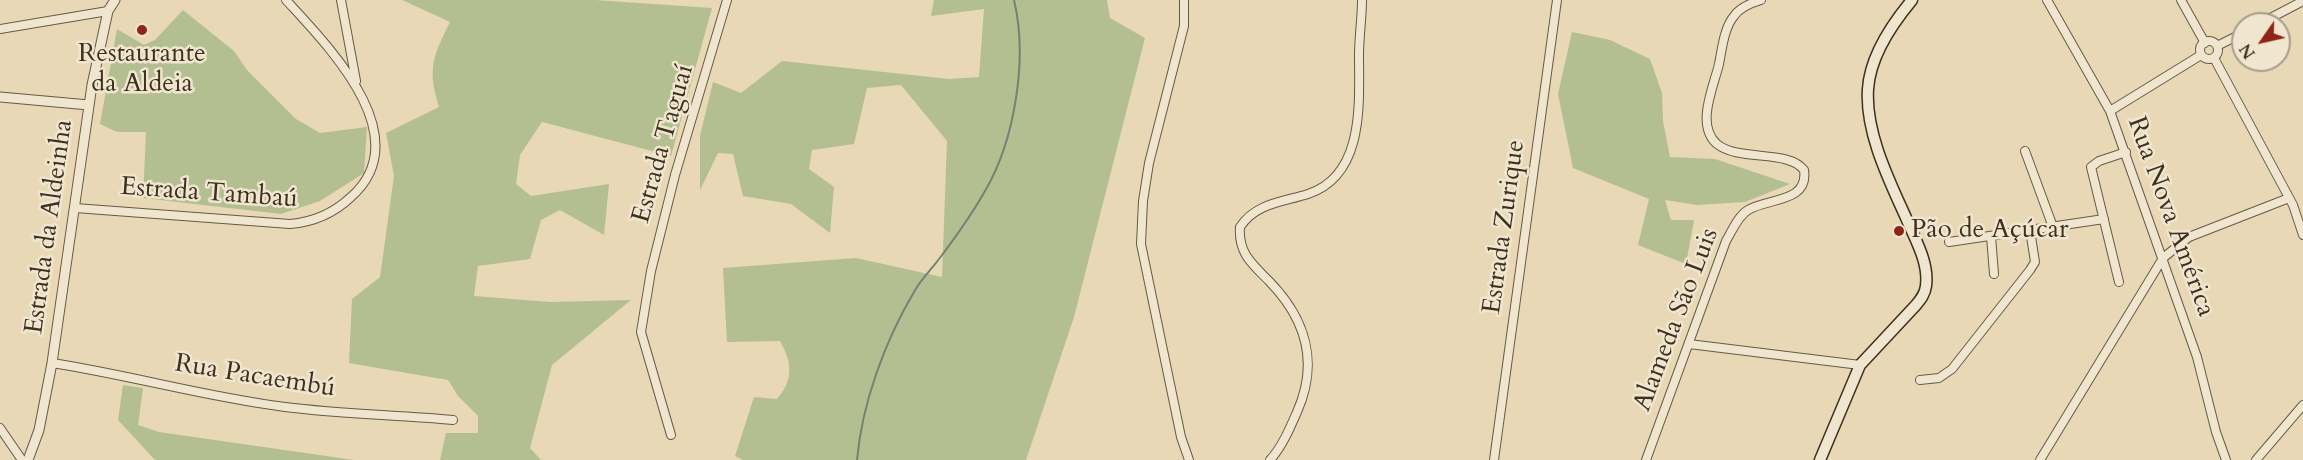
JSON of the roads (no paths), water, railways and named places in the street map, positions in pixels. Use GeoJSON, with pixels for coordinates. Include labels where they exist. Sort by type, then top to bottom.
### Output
{"type":"FeatureCollection","features":[{"type":"Feature","properties":{"kind":"main road"},"geometry":{"type":"LineString","coordinates":[[1820,460],[1860,366],[1916,306],[1927,285],[1922,256],[1883,160],[1868,102],[1871,74],[1884,43],[1912,0]]}},
{"type":"Feature","properties":{"kind":"street","name":"Estrada da Aldeinha"},"geometry":{"type":"LineString","coordinates":[[28,460],[39,430],[75,208],[89,105],[108,11],[114,0]]}},
{"type":"Feature","properties":{"kind":"street","name":"Estrada Tambaú"},"geometry":{"type":"LineString","coordinates":[[75,208],[290,224],[320,219],[341,206],[364,186],[372,169],[373,129],[357,86],[331,49],[286,0]]}},
{"type":"Feature","properties":{"kind":"street"},"geometry":{"type":"LineString","coordinates":[[341,0],[357,86]]}},
{"type":"Feature","properties":{"kind":"street","name":"Estrada Taguaí"},"geometry":{"type":"LineString","coordinates":[[671,435],[641,332],[675,175],[727,0]]}},
{"type":"Feature","properties":{"kind":"street"},"geometry":{"type":"LineString","coordinates":[[1184,0],[1184,26],[1153,145],[1143,201],[1141,244],[1146,276],[1160,324],[1181,437],[1189,460]]}},
{"type":"Feature","properties":{"kind":"street"},"geometry":{"type":"LineString","coordinates":[[1270,460],[1291,426],[1305,395],[1309,364],[1306,338],[1280,294],[1249,262],[1242,251],[1240,227],[1251,214],[1262,208],[1322,188],[1345,164],[1353,146],[1357,121],[1362,0]]}},
{"type":"Feature","properties":{"kind":"street","name":"Estrada Zurique"},"geometry":{"type":"LineString","coordinates":[[1494,460],[1557,0]]}},
{"type":"Feature","properties":{"kind":"street","name":"Alameda São Luis"},"geometry":{"type":"LineString","coordinates":[[1646,460],[1726,241],[1738,221],[1751,208],[1780,200],[1797,192],[1805,174],[1802,167],[1789,160],[1767,158],[1719,146],[1713,139],[1708,124],[1712,89],[1729,24],[1740,9],[1761,0]]}},
{"type":"Feature","properties":{"kind":"street","name":"Rua Nova América"},"geometry":{"type":"LineString","coordinates":[[2047,0],[2110,111],[2126,152],[2197,357],[2216,432],[2226,460]]}},
{"type":"Feature","properties":{"kind":"street"},"geometry":{"type":"LineString","coordinates":[[2181,0],[2205,43]]}},
{"type":"Feature","properties":{"kind":"street"},"geometry":{"type":"LineString","coordinates":[[2282,12],[2303,1]]}},
{"type":"Feature","properties":{"kind":"street"},"geometry":{"type":"LineString","coordinates":[[0,29],[108,11]]}},
{"type":"Feature","properties":{"kind":"street"},"geometry":{"type":"LineString","coordinates":[[2217,46],[2231,39]]}},
{"type":"Feature","properties":{"kind":"street"},"geometry":{"type":"LineString","coordinates":[[2212,42],[2217,46],[2218,53],[2214,58],[2207,59],[2201,55],[2200,49],[2205,43],[2212,42]]}},
{"type":"Feature","properties":{"kind":"street"},"geometry":{"type":"LineString","coordinates":[[2110,111],[2201,55]]}},
{"type":"Feature","properties":{"kind":"street"},"geometry":{"type":"LineString","coordinates":[[2214,58],[2289,198],[2303,235]]}},
{"type":"Feature","properties":{"kind":"street"},"geometry":{"type":"LineString","coordinates":[[0,98],[89,105]]}},
{"type":"Feature","properties":{"kind":"street"},"geometry":{"type":"LineString","coordinates":[[2025,151],[2053,226]]}},
{"type":"Feature","properties":{"kind":"street"},"geometry":{"type":"LineString","coordinates":[[2119,282],[2091,167],[2098,161],[2126,152]]}},
{"type":"Feature","properties":{"kind":"street"},"geometry":{"type":"LineString","coordinates":[[2040,460],[2163,258],[2189,237],[2289,198]]}},
{"type":"Feature","properties":{"kind":"street"},"geometry":{"type":"LineString","coordinates":[[1949,242],[2104,219]]}},
{"type":"Feature","properties":{"kind":"street"},"geometry":{"type":"LineString","coordinates":[[1920,380],[1939,378],[1952,369],[2030,270],[2035,262],[2030,230]]}},
{"type":"Feature","properties":{"kind":"street"},"geometry":{"type":"LineString","coordinates":[[1991,236],[1994,274]]}},
{"type":"Feature","properties":{"kind":"street"},"geometry":{"type":"LineString","coordinates":[[1689,344],[1860,366]]}},
{"type":"Feature","properties":{"kind":"street","name":"Rua Pacaembú"},"geometry":{"type":"LineString","coordinates":[[51,363],[287,408],[453,420]]}},
{"type":"Feature","properties":{"kind":"street"},"geometry":{"type":"LineString","coordinates":[[2256,460],[2303,405]]}},
{"type":"Feature","properties":{"kind":"street"},"geometry":{"type":"LineString","coordinates":[[0,428],[22,460]]}},
{"type":"Feature","properties":{"kind":"waterway"},"geometry":{"type":"LineString","coordinates":[[857,460],[864,417],[876,373],[903,311],[916,288],[951,243],[980,200],[1004,148],[1016,98],[1019,72],[1020,47],[1014,0]]}},
{"type":"Feature","properties":{"kind":"place","name":"Restaurante da Aldeia"},"geometry":{"type":"Point","coordinates":[142,30]}},
{"type":"Feature","properties":{"kind":"place","name":"Pão de Açúcar"},"geometry":{"type":"Point","coordinates":[1899,231]}}]}
